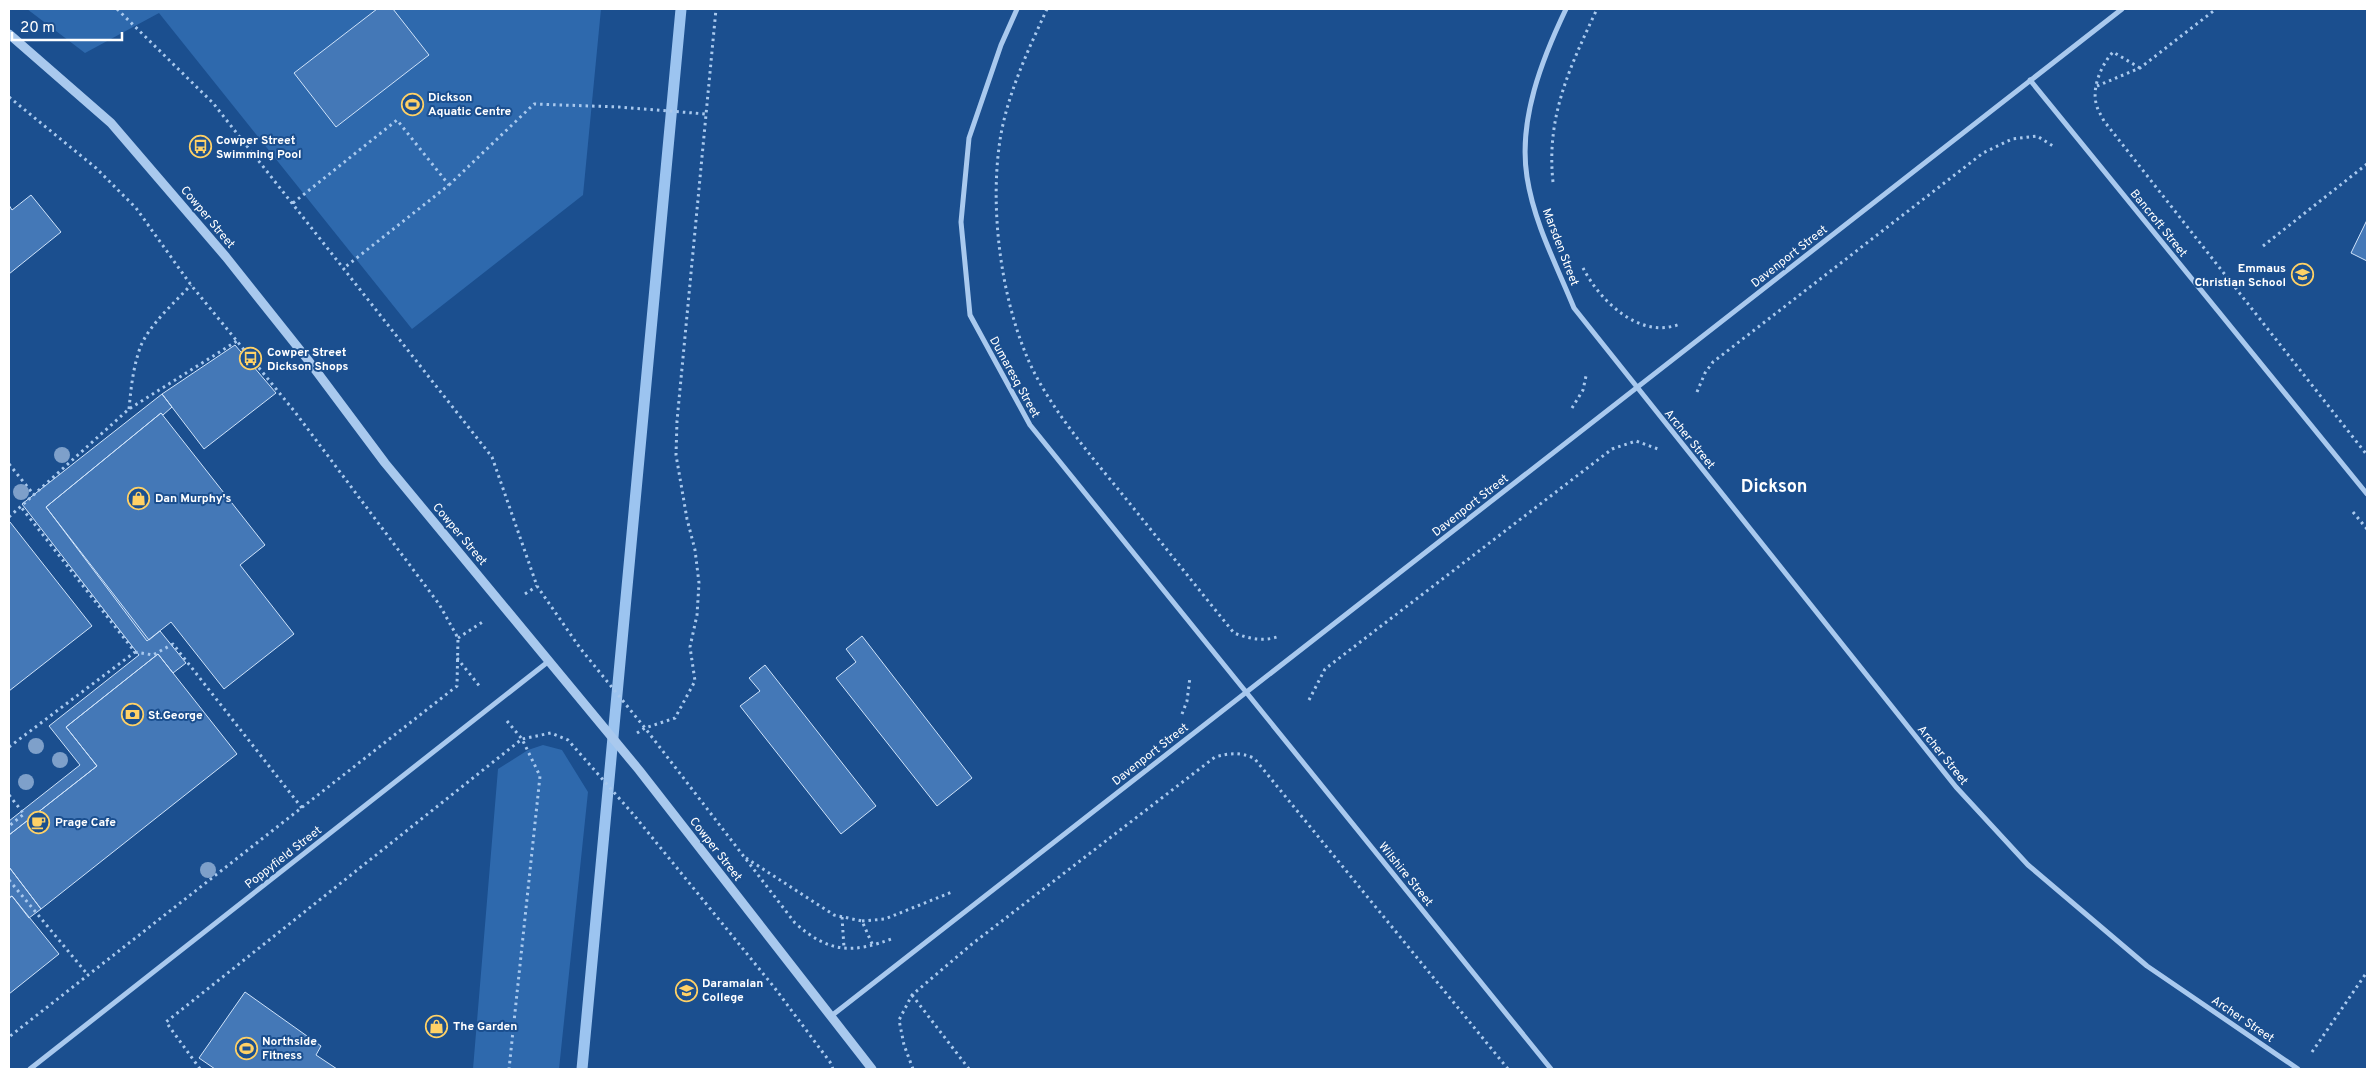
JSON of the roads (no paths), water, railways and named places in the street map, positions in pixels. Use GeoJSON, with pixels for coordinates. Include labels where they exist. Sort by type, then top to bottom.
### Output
{"type":"FeatureCollection","features":[{"type":"Feature","properties":{"kind":"street","name":"Dumaresq Street"},"geometry":{"type":"LineString","coordinates":[[1018,9],[1000,45],[969,138],[961,222],[970,315],[1030,426],[1246,692]]}},
{"type":"Feature","properties":{"kind":"street","name":"Marsden Street"},"geometry":{"type":"LineString","coordinates":[[1566,9],[1547,49],[1534,90],[1527,137],[1527,176],[1538,220],[1574,308],[1636,388]]}},
{"type":"Feature","properties":{"kind":"street","name":"Davenport Street"},"geometry":{"type":"LineString","coordinates":[[830,1017],[2122,9]]}},
{"type":"Feature","properties":{"kind":"street","name":"Cowper Street"},"geometry":{"type":"LineString","coordinates":[[9,34],[111,123],[172,194],[277,321],[385,463],[639,770],[872,1069]]}},
{"type":"Feature","properties":{"kind":"street","name":"Bancroft Street"},"geometry":{"type":"LineString","coordinates":[[2030,80],[2367,494]]}},
{"type":"Feature","properties":{"kind":"street","name":"Archer Street"},"geometry":{"type":"LineString","coordinates":[[1636,388],[1956,787],[2028,864],[2147,966],[2298,1069]]}},
{"type":"Feature","properties":{"kind":"street","name":"Poppyfield Street"},"geometry":{"type":"LineString","coordinates":[[30,1069],[550,661]]}},
{"type":"Feature","properties":{"kind":"street","name":"Wilshire Street"},"geometry":{"type":"LineString","coordinates":[[1246,692],[1551,1069]]}},
{"type":"Feature","properties":{"kind":"waterway"},"geometry":{"type":"LineString","coordinates":[[582,1069],[681,9]]}},
{"type":"Feature","properties":{"kind":"place","name":"Dickson Aquatic Centre"},"geometry":{"type":"Point","coordinates":[412,104]}},
{"type":"Feature","properties":{"kind":"place","name":"Cowper Street Swimming Pool"},"geometry":{"type":"Point","coordinates":[200,147]}},
{"type":"Feature","properties":{"kind":"place","name":"Emmaus Christian School"},"geometry":{"type":"Point","coordinates":[2302,275]}},
{"type":"Feature","properties":{"kind":"place","name":"Cowper Street Dickson Shops"},"geometry":{"type":"Point","coordinates":[251,359]}},
{"type":"Feature","properties":{"kind":"place","name":"Dan Murphy's"},"geometry":{"type":"Point","coordinates":[139,498]}},
{"type":"Feature","properties":{"kind":"place","name":"St.George"},"geometry":{"type":"Point","coordinates":[132,715]}},
{"type":"Feature","properties":{"kind":"place","name":"Prage Cafe"},"geometry":{"type":"Point","coordinates":[39,822]}},
{"type":"Feature","properties":{"kind":"place","name":"Daramalan College"},"geometry":{"type":"Point","coordinates":[686,990]}},
{"type":"Feature","properties":{"kind":"place","name":"The Garden"},"geometry":{"type":"Point","coordinates":[437,1026]}},
{"type":"Feature","properties":{"kind":"place","name":"Northside Fitness"},"geometry":{"type":"Point","coordinates":[246,1048]}},
{"type":"Feature","properties":{"kind":"district","name":"Dickson"},"geometry":{"type":"Point","coordinates":[1774,486]}}]}
